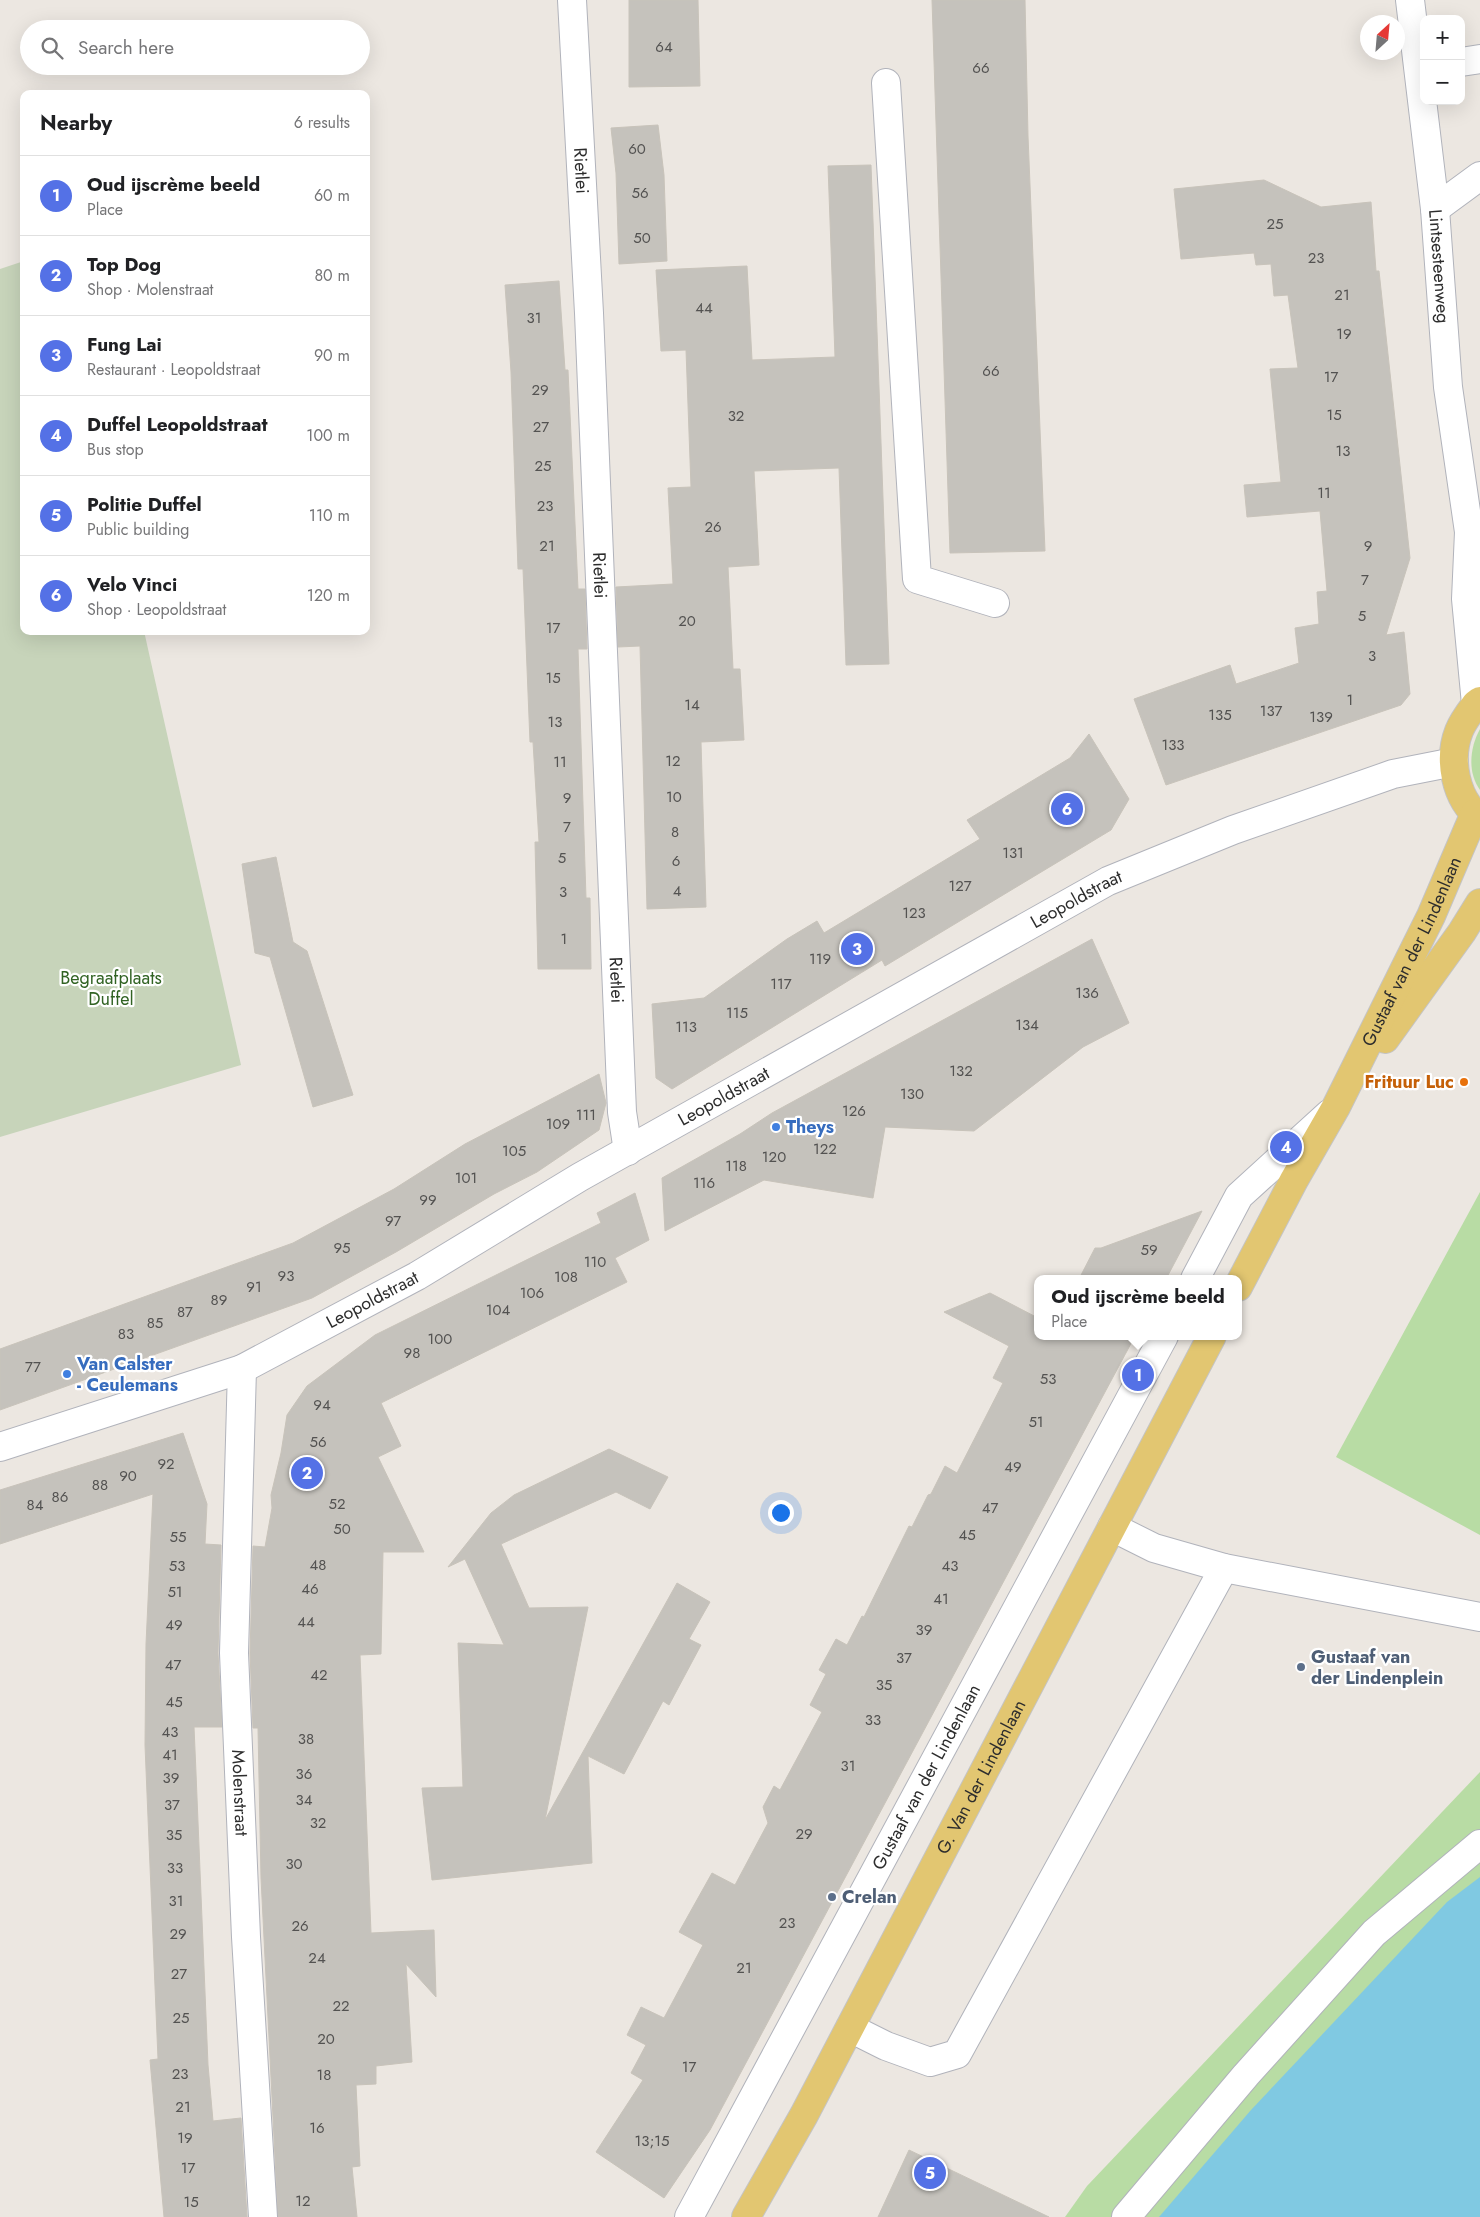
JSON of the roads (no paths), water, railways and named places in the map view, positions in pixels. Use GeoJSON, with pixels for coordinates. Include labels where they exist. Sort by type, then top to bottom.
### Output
{"type":"FeatureCollection","features":[{"type":"Feature","properties":{"kind":"main road"},"geometry":{"type":"LineString","coordinates":[[1477,816],[1460,790],[1454,762],[1459,731],[1478,702]]}},
{"type":"Feature","properties":{"kind":"main road","name":"Gustaaf van der Lindenlaan"},"geometry":{"type":"LineString","coordinates":[[1336,1107],[1432,916],[1477,816]]}},
{"type":"Feature","properties":{"kind":"main road","name":"Gustaaf van der Lindenlaan"},"geometry":{"type":"LineString","coordinates":[[1336,1107],[1462,932],[1480,903]]}},
{"type":"Feature","properties":{"kind":"main road"},"geometry":{"type":"LineString","coordinates":[[1242,1278],[1294,1180],[1336,1107]]}},
{"type":"Feature","properties":{"kind":"main road","name":"G. Van der Lindenlaan"},"geometry":{"type":"LineString","coordinates":[[746,2217],[804,2115],[1210,1340]]}},
{"type":"Feature","properties":{"kind":"street","name":"Rietlei"},"geometry":{"type":"LineString","coordinates":[[572,0],[590,323],[622,1112],[628,1150]]}},
{"type":"Feature","properties":{"kind":"street","name":"Lintsesteenweg"},"geometry":{"type":"LineString","coordinates":[[1410,0],[1420,61]]}},
{"type":"Feature","properties":{"kind":"street"},"geometry":{"type":"LineString","coordinates":[[1465,61],[1480,59]]}},
{"type":"Feature","properties":{"kind":"street"},"geometry":{"type":"LineString","coordinates":[[886,82],[917,579],[994,603]]}},
{"type":"Feature","properties":{"kind":"street","name":"Lintsesteenweg"},"geometry":{"type":"LineString","coordinates":[[1425,105],[1435,209],[1448,388],[1469,532]]}},
{"type":"Feature","properties":{"kind":"street"},"geometry":{"type":"LineString","coordinates":[[1435,209],[1480,176]]}},
{"type":"Feature","properties":{"kind":"street"},"geometry":{"type":"LineString","coordinates":[[1469,532],[1480,558]]}},
{"type":"Feature","properties":{"kind":"street"},"geometry":{"type":"LineString","coordinates":[[1469,532],[1466,599],[1478,702]]}},
{"type":"Feature","properties":{"kind":"street","name":"Leopoldstraat"},"geometry":{"type":"LineString","coordinates":[[0,1447],[242,1369],[416,1276],[628,1150],[1108,881],[1233,830],[1393,774],[1454,762]]}},
{"type":"Feature","properties":{"kind":"street"},"geometry":{"type":"LineString","coordinates":[[1196,1275],[1239,1196],[1336,1107]]}},
{"type":"Feature","properties":{"kind":"street","name":"Gustaaf van der Lindenlaan"},"geometry":{"type":"LineString","coordinates":[[689,2217],[1162,1340]]}},
{"type":"Feature","properties":{"kind":"street","name":"Molenstraat"},"geometry":{"type":"LineString","coordinates":[[242,1369],[234,1652],[246,1937],[263,2217]]}},
{"type":"Feature","properties":{"kind":"street"},"geometry":{"type":"LineString","coordinates":[[1112,1527],[1154,1548],[1224,1568],[1480,1617]]}},
{"type":"Feature","properties":{"kind":"street"},"geometry":{"type":"LineString","coordinates":[[850,2028],[886,2046],[930,2062],[957,2054],[1224,1568]]}},
{"type":"Feature","properties":{"kind":"street"},"geometry":{"type":"LineString","coordinates":[[1126,2217],[1246,2074],[1374,1933],[1480,1844]]}},
{"type":"Feature","properties":{"kind":"water"},"geometry":{"type":"Polygon","coordinates":[[[1480,1877],[1480,2217],[1159,2217],[1251,2110],[1447,1902],[1480,1877]]]}},
{"type":"Feature","properties":{"kind":"place","name":"Velo Vinci"},"geometry":{"type":"Point","coordinates":[1067,809]}},
{"type":"Feature","properties":{"kind":"place","name":"Fung Lai"},"geometry":{"type":"Point","coordinates":[857,949]}},
{"type":"Feature","properties":{"kind":"place","name":"Frituur Luc"},"geometry":{"type":"Point","coordinates":[1464,1082]}},
{"type":"Feature","properties":{"kind":"place","name":"Theys"},"geometry":{"type":"Point","coordinates":[776,1127]}},
{"type":"Feature","properties":{"kind":"place","name":"Duffel Leopoldstraat"},"geometry":{"type":"Point","coordinates":[1286,1147]}},
{"type":"Feature","properties":{"kind":"place","name":"Van Calster - Ceulemans"},"geometry":{"type":"Point","coordinates":[67,1374]}},
{"type":"Feature","properties":{"kind":"place","name":"Oud ijscrème beeld"},"geometry":{"type":"Point","coordinates":[1138,1375]}},
{"type":"Feature","properties":{"kind":"place","name":"Top Dog"},"geometry":{"type":"Point","coordinates":[307,1473]}},
{"type":"Feature","properties":{"kind":"place","name":"Gustaaf van der Lindenplein"},"geometry":{"type":"Point","coordinates":[1301,1667]}},
{"type":"Feature","properties":{"kind":"place","name":"Crelan"},"geometry":{"type":"Point","coordinates":[832,1897]}},
{"type":"Feature","properties":{"kind":"place","name":"Politie Duffel"},"geometry":{"type":"Point","coordinates":[930,2173]}},
{"type":"Feature","properties":{"kind":"park label","name":"Begraafplaats Duffel"},"geometry":{"type":"Point","coordinates":[111,988]}}]}
